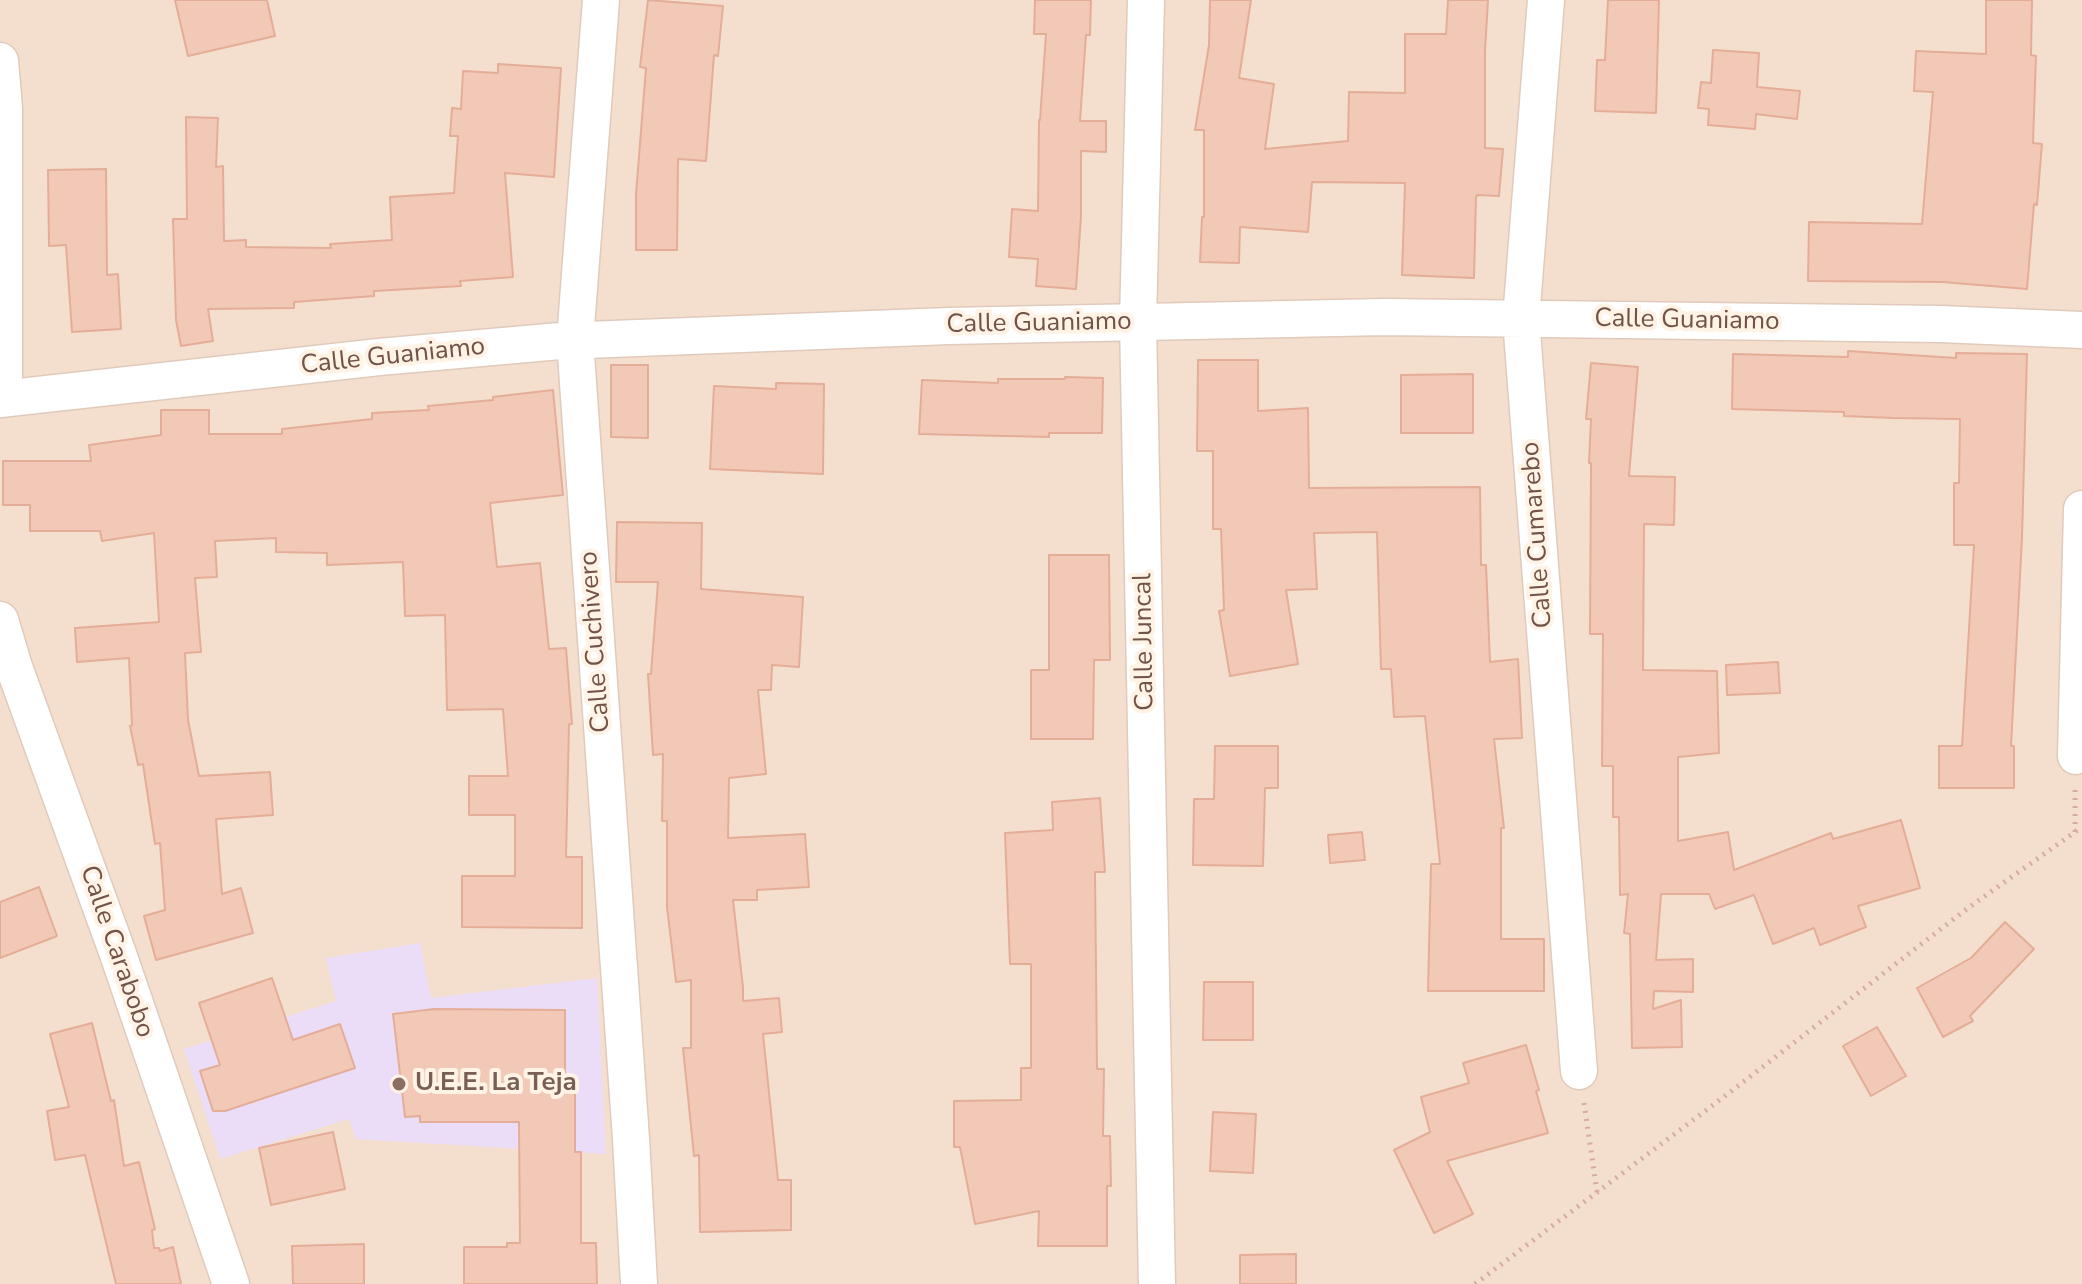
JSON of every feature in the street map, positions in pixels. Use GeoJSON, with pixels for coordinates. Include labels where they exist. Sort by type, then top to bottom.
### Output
{"type":"FeatureCollection","features":[{"type":"Feature","properties":{"kind":"street","name":"Calle Cuchivero"},"geometry":{"type":"LineString","coordinates":[[601,0],[575,340],[639,1284]]}},
{"type":"Feature","properties":{"kind":"street","name":"Calle Juncal"},"geometry":{"type":"LineString","coordinates":[[1146,0],[1138,322],[1157,1284]]}},
{"type":"Feature","properties":{"kind":"street","name":"Calle Cumarebo"},"geometry":{"type":"LineString","coordinates":[[1546,0],[1521,319],[1579,1071]]}},
{"type":"Feature","properties":{"kind":"street"},"geometry":{"type":"LineString","coordinates":[[0,61],[4,108],[2,398]]}},
{"type":"Feature","properties":{"kind":"street","name":"Calle Guaniamo"},"geometry":{"type":"LineString","coordinates":[[2,398],[379,357],[575,340],[949,326],[1385,317],[1940,324],[2082,330]]}},
{"type":"Feature","properties":{"kind":"street"},"geometry":{"type":"LineString","coordinates":[[2076,756],[2082,509]]}},
{"type":"Feature","properties":{"kind":"street","name":"Calle Carabobo"},"geometry":{"type":"LineString","coordinates":[[0,620],[231,1284]]}},
{"type":"Feature","properties":{"kind":"path"},"geometry":{"type":"LineString","coordinates":[[1475,1284],[1968,908],[2082,827]]}},
{"type":"Feature","properties":{"kind":"path"},"geometry":{"type":"LineString","coordinates":[[1579,1071],[1597,1192]]}},
{"type":"Feature","properties":{"kind":"shaded area"},"geometry":{"type":"Polygon","coordinates":[[[0,0],[2082,0],[2082,1284],[0,1284],[0,0]]]}},
{"type":"Feature","properties":{"kind":"shaded area","name":"U.E.E. La Teja"},"geometry":{"type":"Polygon","coordinates":[[[420,943],[431,998],[597,978],[606,1154],[356,1139],[349,1119],[220,1159],[184,1049],[336,1001],[326,958],[420,943]]]}},
{"type":"Feature","properties":{"kind":"building"},"geometry":{"type":"Polygon","coordinates":[[[175,0],[267,0],[275,36],[188,56],[175,0]]]}},
{"type":"Feature","properties":{"kind":"building"},"geometry":{"type":"Polygon","coordinates":[[[648,0],[723,6],[718,56],[714,55],[706,161],[678,159],[677,250],[636,250],[636,194],[646,68],[640,67],[648,0]]]}},
{"type":"Feature","properties":{"kind":"building"},"geometry":{"type":"Polygon","coordinates":[[[1035,0],[1091,0],[1080,121],[1106,121],[1106,152],[1081,151],[1076,289],[1036,286],[1038,259],[1009,257],[1012,209],[1038,211],[1039,120],[1046,34],[1034,34],[1035,0]]]}},
{"type":"Feature","properties":{"kind":"building"},"geometry":{"type":"Polygon","coordinates":[[[1210,0],[1251,0],[1239,78],[1274,84],[1265,149],[1348,141],[1349,92],[1405,93],[1405,34],[1446,34],[1448,0],[1488,0],[1485,148],[1503,149],[1499,196],[1476,197],[1474,278],[1402,275],[1405,183],[1312,182],[1308,232],[1240,227],[1239,263],[1200,262],[1204,217],[1204,130],[1195,130],[1209,45],[1210,0]]]}},
{"type":"Feature","properties":{"kind":"building"},"geometry":{"type":"Polygon","coordinates":[[[1608,0],[1659,0],[1656,113],[1595,111],[1597,60],[1605,60],[1608,0]]]}},
{"type":"Feature","properties":{"kind":"building"},"geometry":{"type":"Polygon","coordinates":[[[1986,0],[2032,0],[2031,55],[2036,56],[2033,143],[2042,144],[2027,289],[1943,282],[1808,281],[1809,222],[1922,224],[1933,92],[1914,91],[1916,51],[1986,54],[1986,0]]]}},
{"type":"Feature","properties":{"kind":"building"},"geometry":{"type":"Polygon","coordinates":[[[1713,50],[1759,53],[1757,87],[1800,91],[1797,119],[1756,114],[1755,129],[1708,125],[1709,109],[1698,108],[1701,82],[1711,83],[1713,50]]]}},
{"type":"Feature","properties":{"kind":"building"},"geometry":{"type":"Polygon","coordinates":[[[498,64],[561,68],[554,177],[505,173],[513,277],[460,281],[461,286],[374,291],[374,296],[294,302],[294,308],[208,309],[213,341],[181,346],[176,320],[173,219],[187,219],[186,117],[218,118],[216,167],[223,166],[224,241],[246,240],[246,247],[331,248],[330,244],[392,240],[390,197],[454,193],[458,136],[450,136],[452,108],[461,109],[463,71],[498,73],[498,64]]]}},
{"type":"Feature","properties":{"kind":"building"},"geometry":{"type":"Polygon","coordinates":[[[106,169],[107,275],[118,274],[121,329],[72,332],[66,245],[49,246],[48,170],[106,169]]]}},
{"type":"Feature","properties":{"kind":"building"},"geometry":{"type":"Polygon","coordinates":[[[1848,351],[1956,358],[1956,353],[2027,354],[2022,538],[2011,746],[2014,746],[2014,788],[1939,788],[1939,746],[1962,746],[1974,545],[1954,545],[1954,483],[1959,483],[1960,419],[1732,409],[1733,354],[1848,357],[1848,351]]]}},
{"type":"Feature","properties":{"kind":"building"},"geometry":{"type":"Polygon","coordinates":[[[1198,360],[1258,360],[1258,411],[1308,408],[1309,488],[1480,487],[1481,565],[1486,565],[1490,662],[1518,659],[1522,738],[1494,739],[1504,828],[1501,828],[1501,939],[1544,939],[1544,991],[1428,991],[1431,864],[1440,864],[1425,716],[1394,717],[1391,669],[1381,669],[1377,532],[1314,533],[1317,589],[1286,590],[1298,664],[1230,676],[1219,611],[1224,610],[1221,529],[1213,529],[1213,451],[1197,451],[1198,360]]]}},
{"type":"Feature","properties":{"kind":"building"},"geometry":{"type":"Polygon","coordinates":[[[1591,363],[1638,367],[1629,476],[1675,477],[1674,525],[1644,524],[1643,670],[1717,671],[1719,753],[1678,757],[1678,841],[1728,832],[1734,870],[1831,833],[1833,839],[1901,820],[1920,888],[1858,906],[1866,927],[1820,945],[1814,928],[1773,944],[1754,895],[1715,909],[1709,894],[1661,894],[1656,960],[1693,959],[1693,992],[1654,991],[1653,1009],[1681,1000],[1682,1047],[1632,1048],[1630,934],[1624,933],[1628,894],[1620,895],[1619,817],[1613,817],[1613,766],[1602,766],[1603,634],[1590,634],[1591,419],[1586,419],[1591,363]]]}},
{"type":"Feature","properties":{"kind":"building"},"geometry":{"type":"Polygon","coordinates":[[[611,365],[648,365],[648,438],[611,437],[611,365]]]}},
{"type":"Feature","properties":{"kind":"building"},"geometry":{"type":"Polygon","coordinates":[[[1473,374],[1473,433],[1401,433],[1401,375],[1473,374]]]}},
{"type":"Feature","properties":{"kind":"building"},"geometry":{"type":"Polygon","coordinates":[[[1103,378],[1102,433],[1049,433],[1049,437],[919,434],[922,380],[998,383],[998,379],[1103,378]]]}},
{"type":"Feature","properties":{"kind":"building"},"geometry":{"type":"Polygon","coordinates":[[[776,383],[824,384],[823,474],[710,469],[714,386],[776,389],[776,383]]]}},
{"type":"Feature","properties":{"kind":"building"},"geometry":{"type":"Polygon","coordinates":[[[553,390],[563,495],[490,503],[497,567],[540,563],[549,649],[566,648],[572,724],[569,724],[566,857],[582,857],[582,928],[462,927],[462,876],[515,876],[515,815],[469,815],[469,776],[508,776],[503,709],[447,710],[445,615],[405,616],[403,562],[327,565],[327,553],[276,552],[276,538],[215,541],[217,577],[195,578],[201,652],[185,653],[188,720],[199,776],[270,772],[273,815],[216,819],[222,894],[241,888],[253,933],[156,960],[144,916],[165,910],[160,843],[155,844],[143,764],[138,765],[130,726],[129,658],[77,662],[75,628],[159,622],[154,533],[102,541],[100,531],[30,531],[30,505],[3,505],[3,461],[91,461],[89,445],[161,435],[161,410],[209,410],[209,434],[282,434],[282,429],[372,419],[372,413],[429,410],[428,406],[553,390]]]}},
{"type":"Feature","properties":{"kind":"building"},"geometry":{"type":"Polygon","coordinates":[[[617,522],[702,523],[701,589],[803,597],[799,667],[772,665],[771,690],[758,690],[766,774],[729,778],[728,838],[805,834],[809,887],[757,890],[757,900],[733,900],[743,1001],[779,998],[782,1032],[763,1034],[778,1180],[791,1180],[791,1230],[700,1232],[699,1155],[694,1156],[683,1048],[691,1048],[691,980],[676,982],[667,907],[667,821],[662,821],[663,754],[653,755],[648,674],[651,674],[658,582],[616,582],[617,522]]]}},
{"type":"Feature","properties":{"kind":"building"},"geometry":{"type":"Polygon","coordinates":[[[1049,555],[1109,555],[1110,660],[1094,660],[1093,739],[1031,739],[1031,670],[1049,670],[1049,555]]]}},
{"type":"Feature","properties":{"kind":"building"},"geometry":{"type":"Polygon","coordinates":[[[1778,662],[1780,693],[1727,695],[1726,665],[1778,662]]]}},
{"type":"Feature","properties":{"kind":"building"},"geometry":{"type":"Polygon","coordinates":[[[1215,746],[1278,746],[1278,788],[1265,788],[1263,866],[1193,865],[1194,799],[1214,799],[1215,746]]]}},
{"type":"Feature","properties":{"kind":"building"},"geometry":{"type":"Polygon","coordinates":[[[1100,798],[1105,872],[1095,872],[1097,1069],[1104,1069],[1103,1136],[1110,1136],[1107,1246],[1038,1246],[1039,1211],[975,1224],[960,1147],[954,1147],[954,1101],[1021,1100],[1021,1068],[1031,1068],[1031,964],[1010,964],[1005,833],[1053,830],[1052,802],[1100,798]]]}},
{"type":"Feature","properties":{"kind":"building"},"geometry":{"type":"Polygon","coordinates":[[[1362,832],[1365,860],[1330,863],[1328,835],[1362,832]]]}},
{"type":"Feature","properties":{"kind":"building"},"geometry":{"type":"Polygon","coordinates":[[[39,887],[57,936],[0,958],[0,902],[39,887]]]}},
{"type":"Feature","properties":{"kind":"building"},"geometry":{"type":"Polygon","coordinates":[[[2005,922],[2034,949],[1970,1016],[1973,1021],[1943,1037],[1917,988],[1971,958],[2005,922]]]}},
{"type":"Feature","properties":{"kind":"building"},"geometry":{"type":"Polygon","coordinates":[[[272,978],[293,1040],[340,1024],[355,1068],[225,1111],[213,1111],[200,1071],[220,1065],[199,1003],[272,978]]]}},
{"type":"Feature","properties":{"kind":"building"},"geometry":{"type":"Polygon","coordinates":[[[1204,982],[1253,982],[1253,1040],[1203,1040],[1204,982]]]}},
{"type":"Feature","properties":{"kind":"building"},"geometry":{"type":"Polygon","coordinates":[[[434,1009],[565,1010],[565,1077],[575,1077],[575,1152],[581,1152],[581,1243],[596,1243],[597,1284],[464,1284],[464,1247],[507,1247],[507,1243],[520,1243],[519,1122],[420,1122],[420,1116],[405,1117],[393,1014],[434,1009]]]}},
{"type":"Feature","properties":{"kind":"building"},"geometry":{"type":"Polygon","coordinates":[[[92,1023],[111,1101],[114,1100],[124,1166],[139,1162],[155,1229],[152,1230],[154,1248],[160,1251],[173,1247],[181,1284],[116,1284],[85,1155],[55,1160],[47,1111],[69,1107],[50,1034],[92,1023]]]}},
{"type":"Feature","properties":{"kind":"building"},"geometry":{"type":"Polygon","coordinates":[[[1877,1027],[1906,1076],[1871,1096],[1843,1046],[1877,1027]]]}},
{"type":"Feature","properties":{"kind":"building"},"geometry":{"type":"Polygon","coordinates":[[[1526,1045],[1548,1133],[1447,1161],[1473,1214],[1434,1233],[1394,1150],[1430,1132],[1421,1097],[1469,1083],[1463,1063],[1526,1045]]]}},
{"type":"Feature","properties":{"kind":"building"},"geometry":{"type":"Polygon","coordinates":[[[1213,1112],[1256,1114],[1253,1173],[1210,1171],[1213,1112]]]}},
{"type":"Feature","properties":{"kind":"building"},"geometry":{"type":"Polygon","coordinates":[[[333,1132],[345,1189],[271,1205],[259,1148],[333,1132]]]}},
{"type":"Feature","properties":{"kind":"building"},"geometry":{"type":"Polygon","coordinates":[[[364,1244],[364,1284],[293,1284],[292,1246],[364,1244]]]}},
{"type":"Feature","properties":{"kind":"building"},"geometry":{"type":"Polygon","coordinates":[[[1296,1254],[1296,1284],[1240,1284],[1240,1255],[1296,1254]]]}},
{"type":"Feature","properties":{"kind":"place","name":"U.E.E. La Teja"},"geometry":{"type":"Point","coordinates":[399,1084]}}]}
